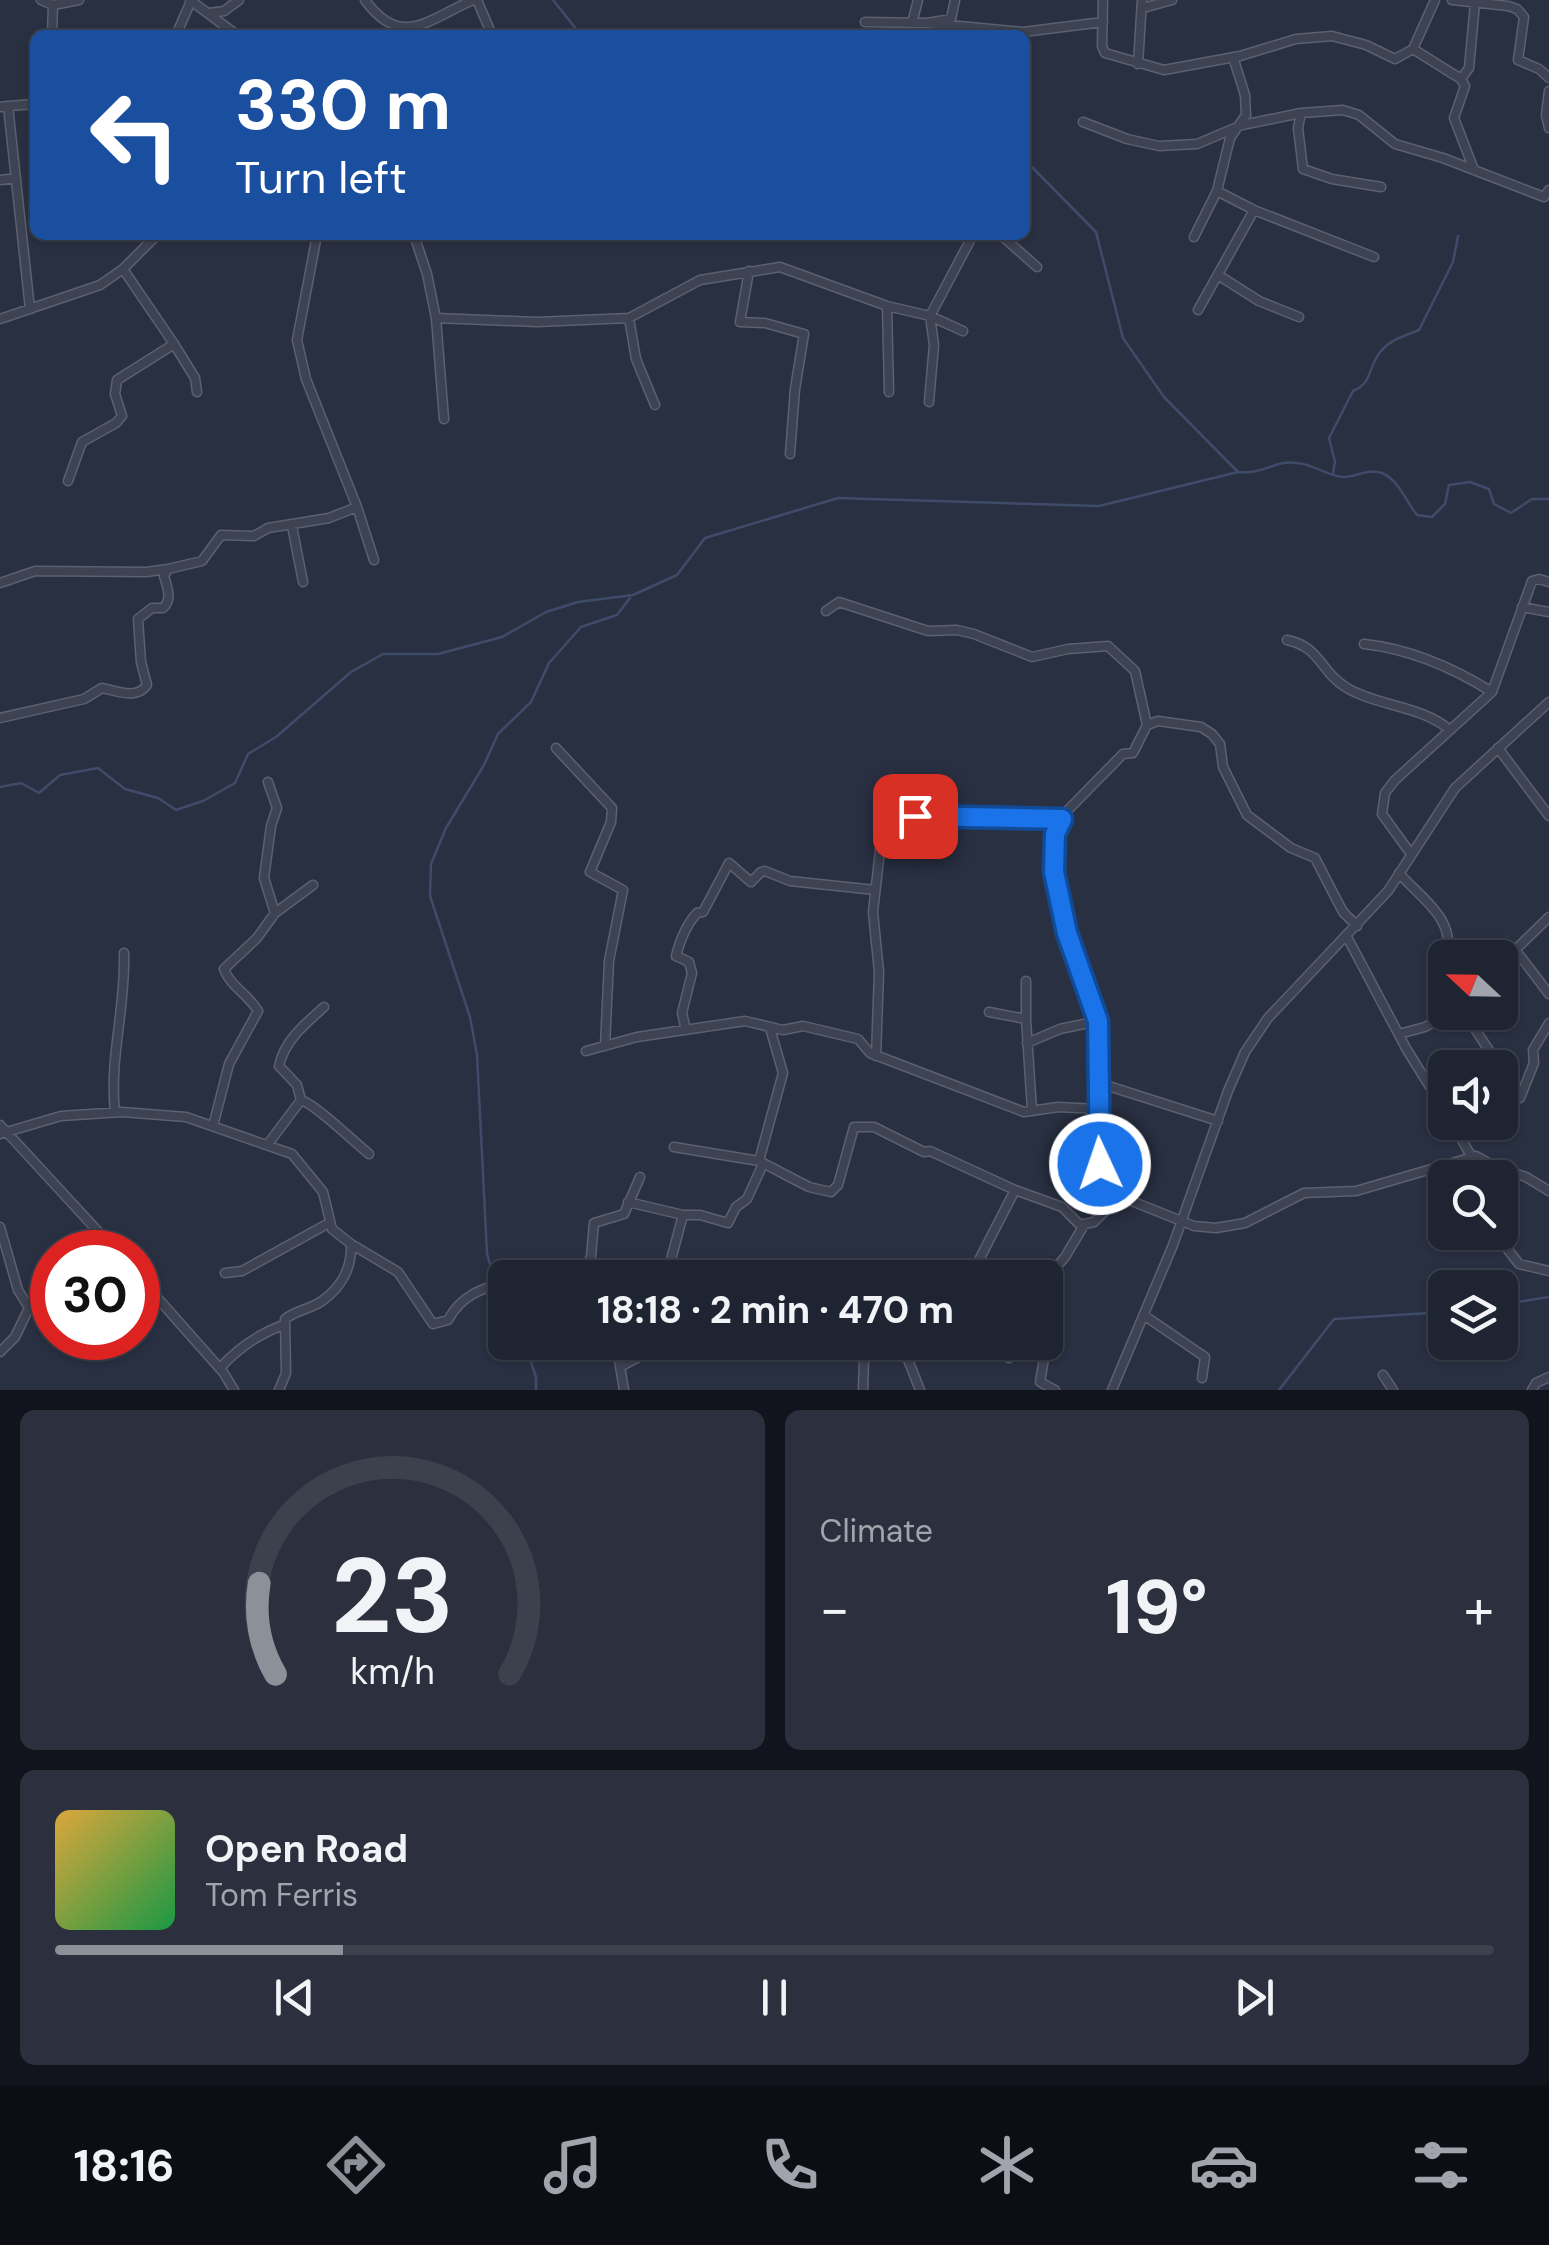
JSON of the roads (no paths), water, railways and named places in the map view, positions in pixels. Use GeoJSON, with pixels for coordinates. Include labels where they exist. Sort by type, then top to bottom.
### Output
{"type":"FeatureCollection","features":[{"type":"Feature","properties":{"kind":"street"},"geometry":{"type":"LineString","coordinates":[[41,0],[53,4],[78,0]]}},
{"type":"Feature","properties":{"kind":"street"},"geometry":{"type":"LineString","coordinates":[[178,30],[190,0],[231,30]]}},
{"type":"Feature","properties":{"kind":"street"},"geometry":{"type":"LineString","coordinates":[[209,14],[240,0]]}},
{"type":"Feature","properties":{"kind":"street"},"geometry":{"type":"LineString","coordinates":[[366,0],[390,25],[412,30],[461,2],[475,0],[490,30]]}},
{"type":"Feature","properties":{"kind":"street"},"geometry":{"type":"LineString","coordinates":[[912,22],[918,0]]}},
{"type":"Feature","properties":{"kind":"street"},"geometry":{"type":"LineString","coordinates":[[927,23],[951,18],[955,0]]}},
{"type":"Feature","properties":{"kind":"street"},"geometry":{"type":"LineString","coordinates":[[1103,0],[1105,53],[1164,70],[1233,57],[1296,39],[1326,36],[1366,45],[1389,58],[1402,56],[1413,49],[1435,0]]}},
{"type":"Feature","properties":{"kind":"street"},"geometry":{"type":"LineString","coordinates":[[1138,64],[1142,4],[1172,0]]}},
{"type":"Feature","properties":{"kind":"street"},"geometry":{"type":"LineString","coordinates":[[1452,0],[1508,6],[1522,12],[1518,60],[1549,78]]}},
{"type":"Feature","properties":{"kind":"street"},"geometry":{"type":"LineString","coordinates":[[1462,78],[1468,72],[1475,3]]}},
{"type":"Feature","properties":{"kind":"street"},"geometry":{"type":"LineString","coordinates":[[52,30],[53,4]]}},
{"type":"Feature","properties":{"kind":"street"},"geometry":{"type":"LineString","coordinates":[[864,22],[1002,30]]}},
{"type":"Feature","properties":{"kind":"street"},"geometry":{"type":"LineString","coordinates":[[1030,31],[1103,22]]}},
{"type":"Feature","properties":{"kind":"street"},"geometry":{"type":"LineString","coordinates":[[1413,49],[1462,78],[1464,86],[1454,118],[1474,170]]}},
{"type":"Feature","properties":{"kind":"street"},"geometry":{"type":"LineString","coordinates":[[1194,237],[1217,191],[1230,138],[1246,115],[1246,94],[1233,57]]}},
{"type":"Feature","properties":{"kind":"street"},"geometry":{"type":"LineString","coordinates":[[1549,92],[1549,128]]}},
{"type":"Feature","properties":{"kind":"street"},"geometry":{"type":"LineString","coordinates":[[30,104],[4,106],[30,309]]}},
{"type":"Feature","properties":{"kind":"street"},"geometry":{"type":"LineString","coordinates":[[1082,122],[1159,146],[1197,144],[1242,125],[1301,112],[1350,111],[1395,144],[1544,198],[1549,190]]}},
{"type":"Feature","properties":{"kind":"street"},"geometry":{"type":"LineString","coordinates":[[1301,112],[1298,128],[1303,169],[1332,179],[1381,187]]}},
{"type":"Feature","properties":{"kind":"street"},"geometry":{"type":"LineString","coordinates":[[0,180],[16,178]]}},
{"type":"Feature","properties":{"kind":"street"},"geometry":{"type":"LineString","coordinates":[[1217,191],[1254,210],[1374,257]]}},
{"type":"Feature","properties":{"kind":"street"},"geometry":{"type":"LineString","coordinates":[[1198,310],[1254,210]]}},
{"type":"Feature","properties":{"kind":"street"},"geometry":{"type":"LineString","coordinates":[[0,318],[100,285],[123,270],[153,240]]}},
{"type":"Feature","properties":{"kind":"street"},"geometry":{"type":"LineString","coordinates":[[316,240],[297,340],[306,380],[357,506],[374,560]]}},
{"type":"Feature","properties":{"kind":"street"},"geometry":{"type":"LineString","coordinates":[[416,240],[436,318],[444,419]]}},
{"type":"Feature","properties":{"kind":"street"},"geometry":{"type":"LineString","coordinates":[[929,402],[934,345],[930,316],[970,240]]}},
{"type":"Feature","properties":{"kind":"street"},"geometry":{"type":"LineString","coordinates":[[1006,240],[1037,267]]}},
{"type":"Feature","properties":{"kind":"street"},"geometry":{"type":"LineString","coordinates":[[436,318],[537,322],[629,318],[700,280],[780,267],[888,306],[930,316],[963,331]]}},
{"type":"Feature","properties":{"kind":"street"},"geometry":{"type":"LineString","coordinates":[[123,270],[188,363],[197,392]]}},
{"type":"Feature","properties":{"kind":"street"},"geometry":{"type":"LineString","coordinates":[[749,271],[740,322],[765,323],[804,334],[790,454]]}},
{"type":"Feature","properties":{"kind":"street"},"geometry":{"type":"LineString","coordinates":[[1218,275],[1299,318]]}},
{"type":"Feature","properties":{"kind":"street"},"geometry":{"type":"LineString","coordinates":[[888,306],[888,392]]}},
{"type":"Feature","properties":{"kind":"street"},"geometry":{"type":"LineString","coordinates":[[629,318],[636,359],[655,405]]}},
{"type":"Feature","properties":{"kind":"street"},"geometry":{"type":"LineString","coordinates":[[68,480],[82,442],[122,416],[115,394],[116,380],[174,344]]}},
{"type":"Feature","properties":{"kind":"street"},"geometry":{"type":"LineString","coordinates":[[0,584],[35,571],[168,569],[202,561],[221,534],[254,536],[268,528],[329,518],[357,506]]}},
{"type":"Feature","properties":{"kind":"street"},"geometry":{"type":"LineString","coordinates":[[292,526],[303,582]]}},
{"type":"Feature","properties":{"kind":"street"},"geometry":{"type":"LineString","coordinates":[[0,718],[84,698],[102,688],[134,695],[143,690],[147,685],[138,619],[152,608],[168,604],[164,576],[168,569]]}},
{"type":"Feature","properties":{"kind":"street"},"geometry":{"type":"LineString","coordinates":[[1411,854],[1382,814],[1385,794],[1395,780],[1492,692],[1532,582],[1549,582]]}},
{"type":"Feature","properties":{"kind":"street"},"geometry":{"type":"LineString","coordinates":[[826,611],[838,602],[928,630],[974,634],[1032,657],[1108,646],[1135,671],[1148,724]]}},
{"type":"Feature","properties":{"kind":"street"},"geometry":{"type":"LineString","coordinates":[[1522,607],[1549,612]]}},
{"type":"Feature","properties":{"kind":"street"},"geometry":{"type":"LineString","coordinates":[[1287,640],[1305,644],[1333,679],[1352,691],[1414,710],[1450,730]]}},
{"type":"Feature","properties":{"kind":"street"},"geometry":{"type":"LineString","coordinates":[[1364,644],[1391,646],[1453,668],[1492,692]]}},
{"type":"Feature","properties":{"kind":"street"},"geometry":{"type":"LineString","coordinates":[[1112,1390],[1145,1316],[1234,1074],[1268,1018],[1388,890],[1455,788],[1549,702]]}},
{"type":"Feature","properties":{"kind":"street"},"geometry":{"type":"LineString","coordinates":[[1357,926],[1342,912],[1314,858],[1291,848],[1246,816],[1222,767],[1220,744],[1212,734],[1201,727],[1158,720],[1148,724],[1133,752],[1123,754],[1062,819],[1055,834],[1054,872],[1067,933],[1098,1021],[1096,1109],[1100,1164],[1108,1183],[1144,1207],[1204,1228],[1235,1226],[1304,1193],[1356,1191],[1471,1156]]}},
{"type":"Feature","properties":{"kind":"street"},"geometry":{"type":"LineString","coordinates":[[556,748],[612,808],[590,872],[623,890],[608,962],[605,1046]]}},
{"type":"Feature","properties":{"kind":"street"},"geometry":{"type":"LineString","coordinates":[[1498,748],[1549,816]]}},
{"type":"Feature","properties":{"kind":"street"},"geometry":{"type":"LineString","coordinates":[[268,782],[277,808],[270,826],[264,878],[275,913]]}},
{"type":"Feature","properties":{"kind":"street"},"geometry":{"type":"LineString","coordinates":[[876,1056],[879,1012],[875,890],[883,824],[892,818],[1062,819]]}},
{"type":"Feature","properties":{"kind":"street"},"geometry":{"type":"LineString","coordinates":[[686,1030],[682,1013],[692,973],[689,962],[676,956],[678,946],[689,922],[703,912],[728,863],[751,882],[765,871],[790,881],[875,890]]}},
{"type":"Feature","properties":{"kind":"street"},"geometry":{"type":"LineString","coordinates":[[1398,873],[1429,900],[1449,940]]}},
{"type":"Feature","properties":{"kind":"street"},"geometry":{"type":"LineString","coordinates":[[212,1126],[228,1064],[258,1011],[250,996],[228,980],[224,969],[257,938],[275,913],[313,885]]}},
{"type":"Feature","properties":{"kind":"street"},"geometry":{"type":"LineString","coordinates":[[1549,917],[1512,951],[1549,994]]}},
{"type":"Feature","properties":{"kind":"street"},"geometry":{"type":"LineString","coordinates":[[1346,935],[1428,1083]]}},
{"type":"Feature","properties":{"kind":"street"},"geometry":{"type":"LineString","coordinates":[[115,1112],[114,1071],[124,953]]}},
{"type":"Feature","properties":{"kind":"street"},"geometry":{"type":"LineString","coordinates":[[1026,981],[1032,1110]]}},
{"type":"Feature","properties":{"kind":"street"},"geometry":{"type":"LineString","coordinates":[[301,1100],[297,1085],[278,1066],[292,1037],[324,1008]]}},
{"type":"Feature","properties":{"kind":"street"},"geometry":{"type":"LineString","coordinates":[[989,1012],[1026,1019]]}},
{"type":"Feature","properties":{"kind":"street"},"geometry":{"type":"LineString","coordinates":[[586,1051],[746,1021],[783,1030],[804,1026],[858,1040],[876,1056],[1024,1112],[1058,1107],[1096,1109]]}},
{"type":"Feature","properties":{"kind":"street"},"geometry":{"type":"LineString","coordinates":[[1027,1043],[1060,1029],[1098,1021]]}},
{"type":"Feature","properties":{"kind":"street"},"geometry":{"type":"LineString","coordinates":[[1476,1030],[1520,1098],[1534,1063],[1533,1050],[1546,1038],[1549,1023]]}},
{"type":"Feature","properties":{"kind":"street"},"geometry":{"type":"LineString","coordinates":[[1399,1034],[1428,1025]]}},
{"type":"Feature","properties":{"kind":"street"},"geometry":{"type":"LineString","coordinates":[[628,1202],[728,1223],[736,1207],[747,1199],[761,1163],[783,1074],[770,1028]]}},
{"type":"Feature","properties":{"kind":"street"},"geometry":{"type":"LineString","coordinates":[[1099,1084],[1218,1122]]}},
{"type":"Feature","properties":{"kind":"street"},"geometry":{"type":"LineString","coordinates":[[268,1144],[301,1100]]}},
{"type":"Feature","properties":{"kind":"street"},"geometry":{"type":"LineString","coordinates":[[301,1100],[312,1103],[369,1154]]}},
{"type":"Feature","properties":{"kind":"street"},"geometry":{"type":"LineString","coordinates":[[4,1134],[61,1116],[115,1112],[186,1117],[292,1154],[317,1182],[326,1200],[329,1223],[350,1244],[398,1272],[425,1316],[438,1326],[470,1294],[488,1288]]}},
{"type":"Feature","properties":{"kind":"street"},"geometry":{"type":"LineString","coordinates":[[0,1125],[4,1134],[96,1230]]}},
{"type":"Feature","properties":{"kind":"street"},"geometry":{"type":"LineString","coordinates":[[674,1147],[761,1163],[809,1187],[831,1192],[838,1184],[854,1127],[874,1127],[1014,1190],[1062,1207],[1084,1225],[1094,1222],[1121,1194]]}},
{"type":"Feature","properties":{"kind":"street"},"geometry":{"type":"LineString","coordinates":[[1462,1140],[1471,1156],[1481,1160]]}},
{"type":"Feature","properties":{"kind":"street"},"geometry":{"type":"LineString","coordinates":[[1518,1174],[1549,1191]]}},
{"type":"Feature","properties":{"kind":"street"},"geometry":{"type":"LineString","coordinates":[[589,1260],[594,1224],[624,1214],[640,1177]]}},
{"type":"Feature","properties":{"kind":"street"},"geometry":{"type":"LineString","coordinates":[[980,1260],[1014,1190]]}},
{"type":"Feature","properties":{"kind":"street"},"geometry":{"type":"LineString","coordinates":[[671,1260],[684,1215]]}},
{"type":"Feature","properties":{"kind":"street"},"geometry":{"type":"LineString","coordinates":[[225,1273],[242,1271],[329,1223]]}},
{"type":"Feature","properties":{"kind":"street"},"geometry":{"type":"LineString","coordinates":[[1062,1260],[1084,1225]]}},
{"type":"Feature","properties":{"kind":"street"},"geometry":{"type":"LineString","coordinates":[[0,1227],[18,1290],[28,1308],[15,1337],[0,1352]]}},
{"type":"Feature","properties":{"kind":"street"},"geometry":{"type":"LineString","coordinates":[[279,1390],[286,1372],[283,1325],[290,1314],[322,1301],[342,1279],[349,1270],[350,1244]]}},
{"type":"Feature","properties":{"kind":"street"},"geometry":{"type":"LineString","coordinates":[[1508,1250],[1519,1264],[1549,1271]]}},
{"type":"Feature","properties":{"kind":"street"},"geometry":{"type":"LineString","coordinates":[[160,1301],[220,1368],[234,1390]]}},
{"type":"Feature","properties":{"kind":"street"},"geometry":{"type":"LineString","coordinates":[[1145,1316],[1205,1357],[1202,1378]]}},
{"type":"Feature","properties":{"kind":"street"},"geometry":{"type":"LineString","coordinates":[[220,1368],[264,1332],[283,1325]]}},
{"type":"Feature","properties":{"kind":"street"},"geometry":{"type":"LineString","coordinates":[[617,1360],[624,1390]]}},
{"type":"Feature","properties":{"kind":"street"},"geometry":{"type":"LineString","coordinates":[[620,1368],[634,1360]]}},
{"type":"Feature","properties":{"kind":"street"},"geometry":{"type":"LineString","coordinates":[[862,1390],[864,1360]]}},
{"type":"Feature","properties":{"kind":"street"},"geometry":{"type":"LineString","coordinates":[[909,1360],[920,1390]]}},
{"type":"Feature","properties":{"kind":"street"},"geometry":{"type":"LineString","coordinates":[[1044,1360],[1040,1382],[1055,1390]]}},
{"type":"Feature","properties":{"kind":"street"},"geometry":{"type":"LineString","coordinates":[[1383,1375],[1393,1390]]}},
{"type":"Feature","properties":{"kind":"street"},"geometry":{"type":"LineString","coordinates":[[1532,1390],[1549,1377]]}},
{"type":"Feature","properties":{"kind":"waterway"},"geometry":{"type":"LineString","coordinates":[[553,0],[577,30]]}},
{"type":"Feature","properties":{"kind":"waterway"},"geometry":{"type":"LineString","coordinates":[[1030,165],[1096,232],[1123,338],[1164,397],[1238,472]]}},
{"type":"Feature","properties":{"kind":"waterway"},"geometry":{"type":"LineString","coordinates":[[1333,473],[1335,462],[1329,438],[1353,391],[1367,379],[1385,347],[1419,330],[1453,262],[1458,236]]}},
{"type":"Feature","properties":{"kind":"waterway"},"geometry":{"type":"LineString","coordinates":[[0,787],[21,783],[39,793],[60,775],[98,768],[125,789],[158,798],[176,810],[203,801],[235,783],[248,754],[276,737],[351,672],[383,654],[438,654],[502,637],[546,612],[578,602],[633,595],[677,575],[705,538],[838,498],[1099,506],[1292,462],[1344,477],[1382,473],[1397,486],[1417,515],[1432,517],[1445,504],[1449,485],[1470,482],[1489,489],[1494,504],[1511,513],[1532,499],[1549,499]]}},
{"type":"Feature","properties":{"kind":"waterway"},"geometry":{"type":"LineString","coordinates":[[489,1260],[477,1055],[470,1017],[430,896],[431,864],[446,828],[498,734],[531,702],[549,663],[581,627],[617,615],[630,598]]}},
{"type":"Feature","properties":{"kind":"waterway"},"geometry":{"type":"LineString","coordinates":[[1518,1302],[1549,1297]]}},
{"type":"Feature","properties":{"kind":"waterway"},"geometry":{"type":"LineString","coordinates":[[1279,1390],[1334,1319],[1428,1313]]}},
{"type":"Feature","properties":{"kind":"waterway"},"geometry":{"type":"LineString","coordinates":[[530,1360],[536,1390]]}}]}
